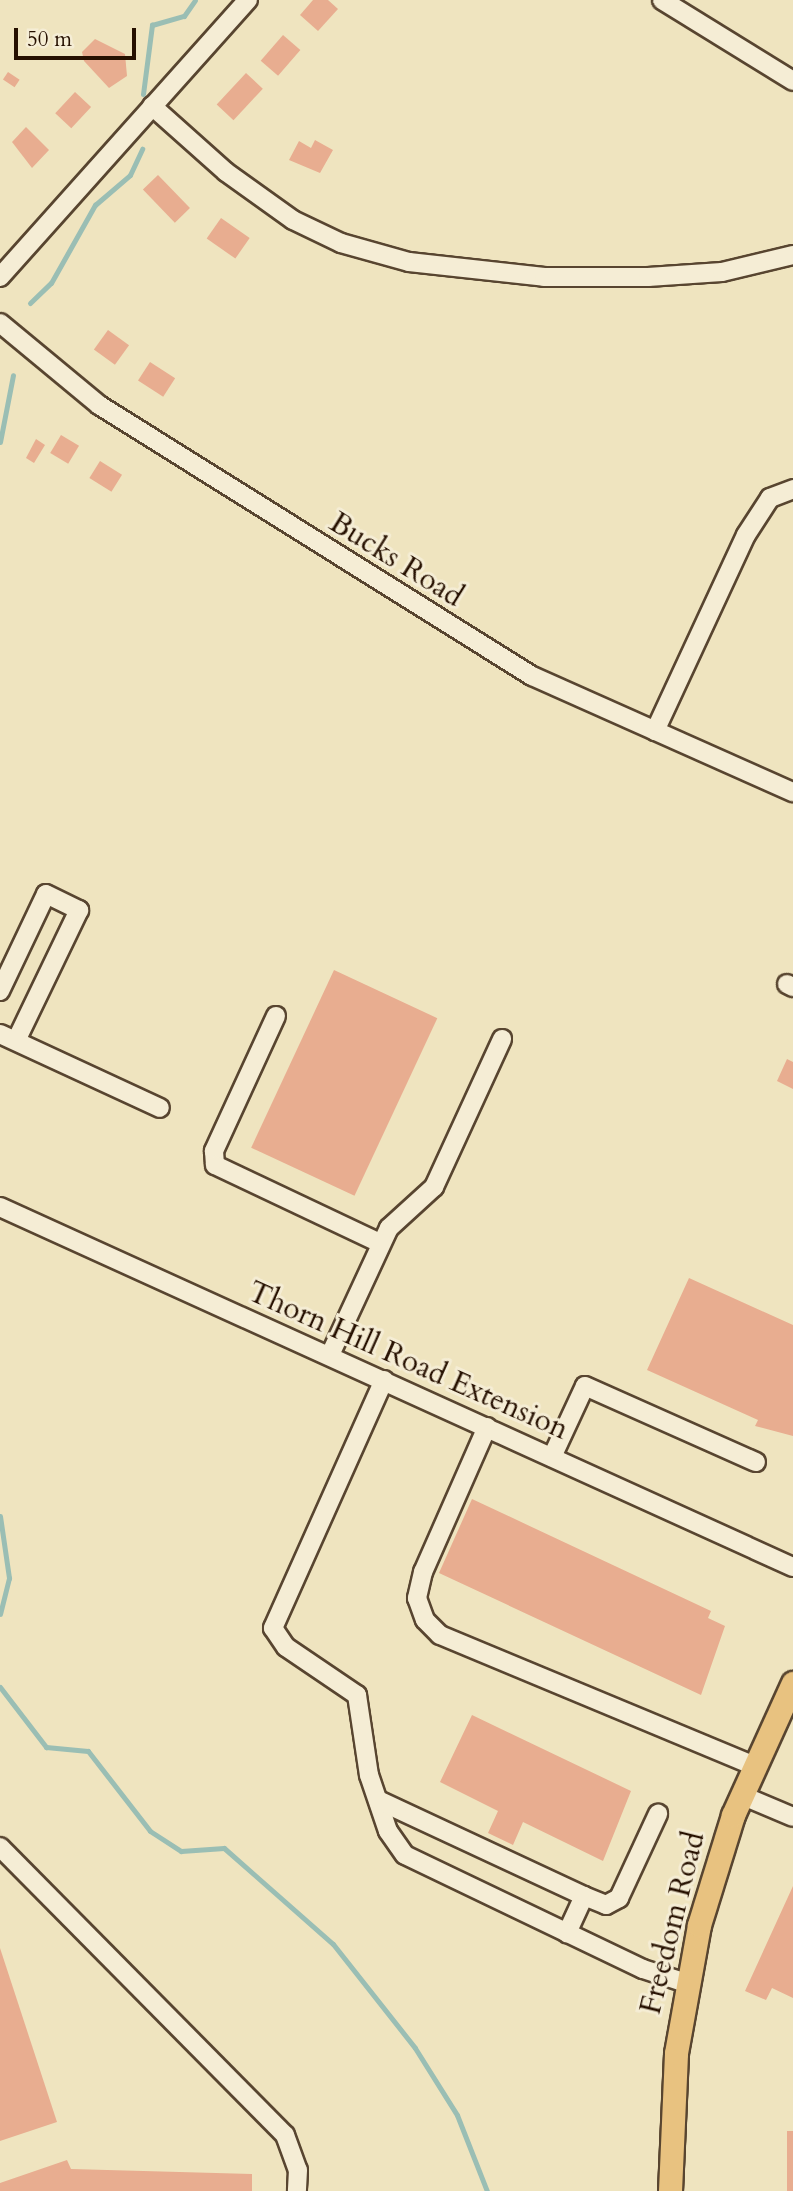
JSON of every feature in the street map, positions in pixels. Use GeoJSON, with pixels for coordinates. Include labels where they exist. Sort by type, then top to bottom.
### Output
{"type":"FeatureCollection","features":[{"type":"Feature","properties":{"kind":"main road","name":"Freedom Road"},"geometry":{"type":"LineString","coordinates":[[670,2191],[671,2102],[686,1983],[741,1795],[793,1683]]}},
{"type":"Feature","properties":{"kind":"street"},"geometry":{"type":"LineString","coordinates":[[0,277],[248,0]]}},
{"type":"Feature","properties":{"kind":"street"},"geometry":{"type":"LineString","coordinates":[[662,0],[793,81]]}},
{"type":"Feature","properties":{"kind":"street"},"geometry":{"type":"LineString","coordinates":[[152,106],[226,172],[293,220],[341,243],[409,262],[544,277],[648,277],[722,272],[793,255]]}},
{"type":"Feature","properties":{"kind":"street","name":"Bucks Road"},"geometry":{"type":"LineString","coordinates":[[0,323],[99,405],[390,591],[533,676],[793,792]]}},
{"type":"Feature","properties":{"kind":"street"},"geometry":{"type":"LineString","coordinates":[[655,731],[746,536],[770,498],[793,489]]}},
{"type":"Feature","properties":{"kind":"street"},"geometry":{"type":"LineString","coordinates":[[0,991],[46,894],[79,910],[8,1037],[160,1108]]}},
{"type":"Feature","properties":{"kind":"street"},"geometry":{"type":"LineString","coordinates":[[276,1016],[214,1151],[215,1165],[380,1244]]}},
{"type":"Feature","properties":{"kind":"street"},"geometry":{"type":"LineString","coordinates":[[330,1355],[380,1244],[434,1187],[502,1039]]}},
{"type":"Feature","properties":{"kind":"street","name":"Thorn Hill Road Extension"},"geometry":{"type":"LineString","coordinates":[[0,1207],[793,1567]]}},
{"type":"Feature","properties":{"kind":"street"},"geometry":{"type":"LineString","coordinates":[[384,1380],[274,1628],[286,1647],[357,1695],[378,1800],[405,1855],[567,1933],[686,1983]]}},
{"type":"Feature","properties":{"kind":"street"},"geometry":{"type":"LineString","coordinates":[[552,1457],[585,1386],[757,1462]]}},
{"type":"Feature","properties":{"kind":"street"},"geometry":{"type":"LineString","coordinates":[[487,1427],[423,1572],[417,1598],[425,1620],[440,1635],[754,1766]]}},
{"type":"Feature","properties":{"kind":"street"},"geometry":{"type":"LineString","coordinates":[[741,1795],[793,1817]]}},
{"type":"Feature","properties":{"kind":"street"},"geometry":{"type":"LineString","coordinates":[[378,1800],[606,1905],[619,1898],[657,1814]]}},
{"type":"Feature","properties":{"kind":"street"},"geometry":{"type":"LineString","coordinates":[[0,1847],[285,2135],[298,2170],[297,2191]]}},
{"type":"Feature","properties":{"kind":"street"},"geometry":{"type":"LineString","coordinates":[[567,1933],[584,1896]]}},
{"type":"Feature","properties":{"kind":"building"},"geometry":{"type":"Polygon","coordinates":[[[313,0],[328,0],[338,9],[318,31],[300,15],[313,0]]]}},
{"type":"Feature","properties":{"kind":"building"},"geometry":{"type":"Polygon","coordinates":[[[283,35],[300,50],[278,76],[261,61],[283,35]]]}},
{"type":"Feature","properties":{"kind":"building"},"geometry":{"type":"Polygon","coordinates":[[[95,39],[125,54],[127,76],[109,88],[84,61],[82,52],[95,39]]]}},
{"type":"Feature","properties":{"kind":"building"},"geometry":{"type":"Polygon","coordinates":[[[8,72],[20,80],[15,87],[3,79],[8,72]]]}},
{"type":"Feature","properties":{"kind":"building"},"geometry":{"type":"Polygon","coordinates":[[[246,73],[263,89],[233,120],[217,104],[246,73]]]}},
{"type":"Feature","properties":{"kind":"building"},"geometry":{"type":"Polygon","coordinates":[[[75,92],[91,107],[71,128],[55,113],[75,92]]]}},
{"type":"Feature","properties":{"kind":"building"},"geometry":{"type":"Polygon","coordinates":[[[26,127],[49,150],[32,168],[12,142],[26,127]]]}},
{"type":"Feature","properties":{"kind":"building"},"geometry":{"type":"Polygon","coordinates":[[[315,140],[333,150],[320,173],[289,160],[299,141],[311,148],[315,140]]]}},
{"type":"Feature","properties":{"kind":"building"},"geometry":{"type":"Polygon","coordinates":[[[158,175],[190,208],[175,223],[143,190],[158,175]]]}},
{"type":"Feature","properties":{"kind":"building"},"geometry":{"type":"Polygon","coordinates":[[[221,218],[250,238],[235,259],[207,238],[221,218]]]}},
{"type":"Feature","properties":{"kind":"building"},"geometry":{"type":"Polygon","coordinates":[[[108,330],[129,345],[115,365],[94,349],[108,330]]]}},
{"type":"Feature","properties":{"kind":"building"},"geometry":{"type":"Polygon","coordinates":[[[150,362],[175,378],[163,397],[138,380],[150,362]]]}},
{"type":"Feature","properties":{"kind":"building"},"geometry":{"type":"Polygon","coordinates":[[[61,435],[79,446],[68,464],[50,453],[61,435]]]}},
{"type":"Feature","properties":{"kind":"building"},"geometry":{"type":"Polygon","coordinates":[[[36,439],[45,445],[34,463],[26,458],[36,439]]]}},
{"type":"Feature","properties":{"kind":"building"},"geometry":{"type":"Polygon","coordinates":[[[100,461],[122,475],[111,492],[89,478],[100,461]]]}},
{"type":"Feature","properties":{"kind":"building"},"geometry":{"type":"Polygon","coordinates":[[[334,970],[437,1018],[354,1196],[251,1148],[334,970]]]}},
{"type":"Feature","properties":{"kind":"building"},"geometry":{"type":"Polygon","coordinates":[[[787,1059],[793,1062],[793,1089],[777,1081],[787,1059]]]}},
{"type":"Feature","properties":{"kind":"building"},"geometry":{"type":"Polygon","coordinates":[[[689,1278],[793,1325],[793,1436],[755,1426],[758,1420],[647,1370],[689,1278]]]}},
{"type":"Feature","properties":{"kind":"building"},"geometry":{"type":"Polygon","coordinates":[[[472,1499],[711,1611],[708,1618],[725,1626],[701,1695],[439,1573],[472,1499]]]}},
{"type":"Feature","properties":{"kind":"building"},"geometry":{"type":"Polygon","coordinates":[[[472,1715],[631,1791],[603,1861],[523,1822],[513,1845],[488,1833],[498,1811],[440,1782],[472,1715]]]}},
{"type":"Feature","properties":{"kind":"building"},"geometry":{"type":"Polygon","coordinates":[[[793,1886],[793,1998],[772,1988],[766,2000],[745,1991],[793,1886]]]}},
{"type":"Feature","properties":{"kind":"building"},"geometry":{"type":"Polygon","coordinates":[[[0,1948],[57,2122],[0,2141],[0,1948]]]}},
{"type":"Feature","properties":{"kind":"building"},"geometry":{"type":"Polygon","coordinates":[[[787,2131],[793,2131],[793,2191],[787,2191],[787,2131]]]}},
{"type":"Feature","properties":{"kind":"building"},"geometry":{"type":"Polygon","coordinates":[[[67,2160],[71,2169],[252,2174],[252,2191],[0,2191],[0,2183],[67,2160]]]}},
{"type":"Feature","properties":{"kind":"waterway"},"geometry":{"type":"LineString","coordinates":[[143,94],[152,25],[184,16],[195,0]]}},
{"type":"Feature","properties":{"kind":"waterway"},"geometry":{"type":"LineString","coordinates":[[30,303],[51,283],[95,205],[130,175],[142,149]]}},
{"type":"Feature","properties":{"kind":"waterway"},"geometry":{"type":"LineString","coordinates":[[0,442],[13,375]]}},
{"type":"Feature","properties":{"kind":"waterway"},"geometry":{"type":"LineString","coordinates":[[0,1516],[9,1578],[0,1614]]}},
{"type":"Feature","properties":{"kind":"waterway"},"geometry":{"type":"LineString","coordinates":[[0,1687],[46,1747],[88,1751],[150,1831],[181,1851],[224,1848],[333,1944],[415,2048],[457,2115],[487,2191]]}}]}
